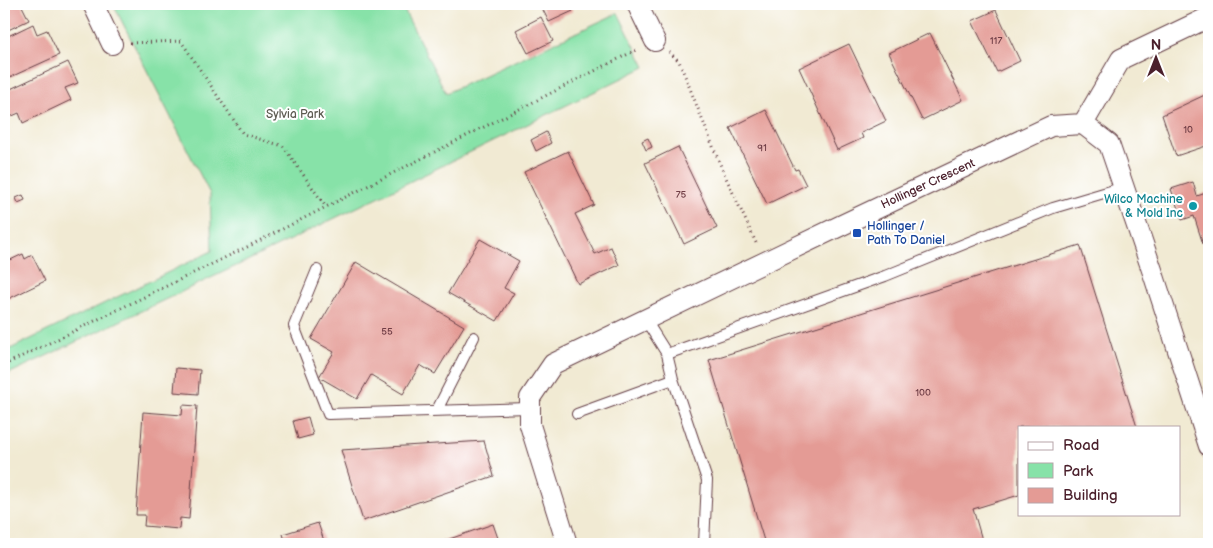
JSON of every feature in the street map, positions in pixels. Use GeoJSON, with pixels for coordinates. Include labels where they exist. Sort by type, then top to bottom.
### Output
{"type":"FeatureCollection","features":[{"type":"Feature","properties":{"kind":"street"},"geometry":{"type":"LineString","coordinates":[[94,4],[112,44]]}},
{"type":"Feature","properties":{"kind":"street"},"geometry":{"type":"LineString","coordinates":[[637,4],[655,41]]}},
{"type":"Feature","properties":{"kind":"street"},"geometry":{"type":"LineString","coordinates":[[1209,17],[1121,59],[1083,124],[1109,144],[1209,446]]}},
{"type":"Feature","properties":{"kind":"street","name":"Hollinger Crescent"},"geometry":{"type":"LineString","coordinates":[[567,544],[530,425],[530,398],[553,364],[1050,126],[1083,124]]}},
{"type":"Feature","properties":{"kind":"lane"},"geometry":{"type":"LineString","coordinates":[[667,354],[885,276],[1053,208],[1124,187]]}},
{"type":"Feature","properties":{"kind":"lane"},"geometry":{"type":"LineString","coordinates":[[318,270],[294,326],[328,414],[530,408]]}},
{"type":"Feature","properties":{"kind":"lane"},"geometry":{"type":"LineString","coordinates":[[645,319],[667,354],[673,378],[707,480],[704,544]]}},
{"type":"Feature","properties":{"kind":"lane"},"geometry":{"type":"LineString","coordinates":[[436,410],[474,336]]}},
{"type":"Feature","properties":{"kind":"lane"},"geometry":{"type":"LineString","coordinates":[[577,414],[673,378]]}},
{"type":"Feature","properties":{"kind":"path"},"geometry":{"type":"LineString","coordinates":[[112,44],[181,41],[243,134],[283,146],[326,207]]}},
{"type":"Feature","properties":{"kind":"path"},"geometry":{"type":"LineString","coordinates":[[4,365],[249,246],[655,41],[679,61],[722,169],[765,262]]}},
{"type":"Feature","properties":{"kind":"green space","name":"Sylvia Park"},"geometry":{"type":"Polygon","coordinates":[[[113,4],[401,4],[446,93],[618,13],[645,67],[253,258],[4,376],[4,352],[212,251],[210,194],[113,4]]]}},
{"type":"Feature","properties":{"kind":"building"},"geometry":{"type":"Polygon","coordinates":[[[4,4],[21,4],[29,20],[4,32],[4,4]]]}},
{"type":"Feature","properties":{"kind":"building"},"geometry":{"type":"Polygon","coordinates":[[[540,4],[569,4],[573,11],[549,22],[540,4]]]}},
{"type":"Feature","properties":{"kind":"building"},"geometry":{"type":"Polygon","coordinates":[[[996,10],[1020,61],[997,72],[972,21],[996,10]]]}},
{"type":"Feature","properties":{"kind":"building"},"geometry":{"type":"Polygon","coordinates":[[[541,17],[553,41],[528,53],[516,30],[541,17]]]}},
{"type":"Feature","properties":{"kind":"building"},"geometry":{"type":"Polygon","coordinates":[[[33,24],[37,34],[47,30],[59,55],[4,80],[4,38],[33,24]]]}},
{"type":"Feature","properties":{"kind":"building"},"geometry":{"type":"Polygon","coordinates":[[[930,33],[963,100],[922,120],[889,53],[930,33]]]}},
{"type":"Feature","properties":{"kind":"building"},"geometry":{"type":"Polygon","coordinates":[[[849,44],[886,121],[861,133],[863,138],[837,150],[799,68],[849,44]]]}},
{"type":"Feature","properties":{"kind":"building"},"geometry":{"type":"Polygon","coordinates":[[[68,62],[78,83],[65,88],[71,100],[23,123],[19,113],[10,117],[4,103],[4,92],[68,62]]]}},
{"type":"Feature","properties":{"kind":"building"},"geometry":{"type":"Polygon","coordinates":[[[1209,93],[1209,145],[1176,156],[1162,115],[1209,93]]]}},
{"type":"Feature","properties":{"kind":"building"},"geometry":{"type":"Polygon","coordinates":[[[766,110],[795,170],[798,169],[806,185],[767,204],[730,128],[766,110]]]}},
{"type":"Feature","properties":{"kind":"building"},"geometry":{"type":"Polygon","coordinates":[[[546,132],[551,143],[536,151],[531,140],[546,132]]]}},
{"type":"Feature","properties":{"kind":"building"},"geometry":{"type":"Polygon","coordinates":[[[648,138],[652,147],[646,150],[642,141],[648,138]]]}},
{"type":"Feature","properties":{"kind":"building"},"geometry":{"type":"Polygon","coordinates":[[[678,147],[717,228],[684,244],[645,163],[678,147]]]}},
{"type":"Feature","properties":{"kind":"building"},"geometry":{"type":"Polygon","coordinates":[[[568,151],[594,205],[575,214],[595,254],[611,247],[619,265],[578,284],[524,172],[568,151]]]}},
{"type":"Feature","properties":{"kind":"building","name":"Wilco Machine & Mold Inc"},"geometry":{"type":"Polygon","coordinates":[[[1193,182],[1197,196],[1209,192],[1209,242],[1203,244],[1194,216],[1182,220],[1171,189],[1193,182]]]}},
{"type":"Feature","properties":{"kind":"building"},"geometry":{"type":"Polygon","coordinates":[[[23,195],[25,200],[18,203],[16,198],[23,195]]]}},
{"type":"Feature","properties":{"kind":"building"},"geometry":{"type":"Polygon","coordinates":[[[480,239],[519,261],[504,288],[514,293],[497,321],[448,293],[480,239]]]}},
{"type":"Feature","properties":{"kind":"building"},"geometry":{"type":"Polygon","coordinates":[[[1080,245],[1137,426],[1018,426],[1018,495],[973,509],[982,540],[970,544],[765,544],[709,360],[1080,245]]]}},
{"type":"Feature","properties":{"kind":"building"},"geometry":{"type":"Polygon","coordinates":[[[23,254],[25,259],[32,255],[45,281],[6,300],[4,295],[4,263],[23,254]]]}},
{"type":"Feature","properties":{"kind":"building"},"geometry":{"type":"Polygon","coordinates":[[[356,262],[464,326],[435,374],[420,365],[403,394],[371,375],[357,399],[319,377],[334,352],[311,339],[356,262]]]}},
{"type":"Feature","properties":{"kind":"building"},"geometry":{"type":"Polygon","coordinates":[[[176,368],[200,370],[198,394],[174,392],[176,368]]]}},
{"type":"Feature","properties":{"kind":"building"},"geometry":{"type":"Polygon","coordinates":[[[183,405],[197,406],[189,519],[180,518],[179,529],[144,526],[145,515],[136,515],[143,412],[182,415],[183,405]]]}},
{"type":"Feature","properties":{"kind":"building"},"geometry":{"type":"Polygon","coordinates":[[[308,417],[313,435],[298,439],[293,421],[308,417]]]}},
{"type":"Feature","properties":{"kind":"building"},"geometry":{"type":"Polygon","coordinates":[[[484,441],[494,476],[363,521],[341,450],[484,441]]]}},
{"type":"Feature","properties":{"kind":"building"},"geometry":{"type":"Polygon","coordinates":[[[318,523],[325,544],[286,544],[283,534],[318,523]]]}},
{"type":"Feature","properties":{"kind":"building"},"geometry":{"type":"Polygon","coordinates":[[[493,524],[500,544],[435,544],[493,524]]]}},
{"type":"Feature","properties":{"kind":"place","name":"Wilco Machine & Mold Inc"},"geometry":{"type":"Point","coordinates":[1193,206]}},
{"type":"Feature","properties":{"kind":"place","name":"Hollinger / Path To Daniel"},"geometry":{"type":"Point","coordinates":[857,233]}}]}
